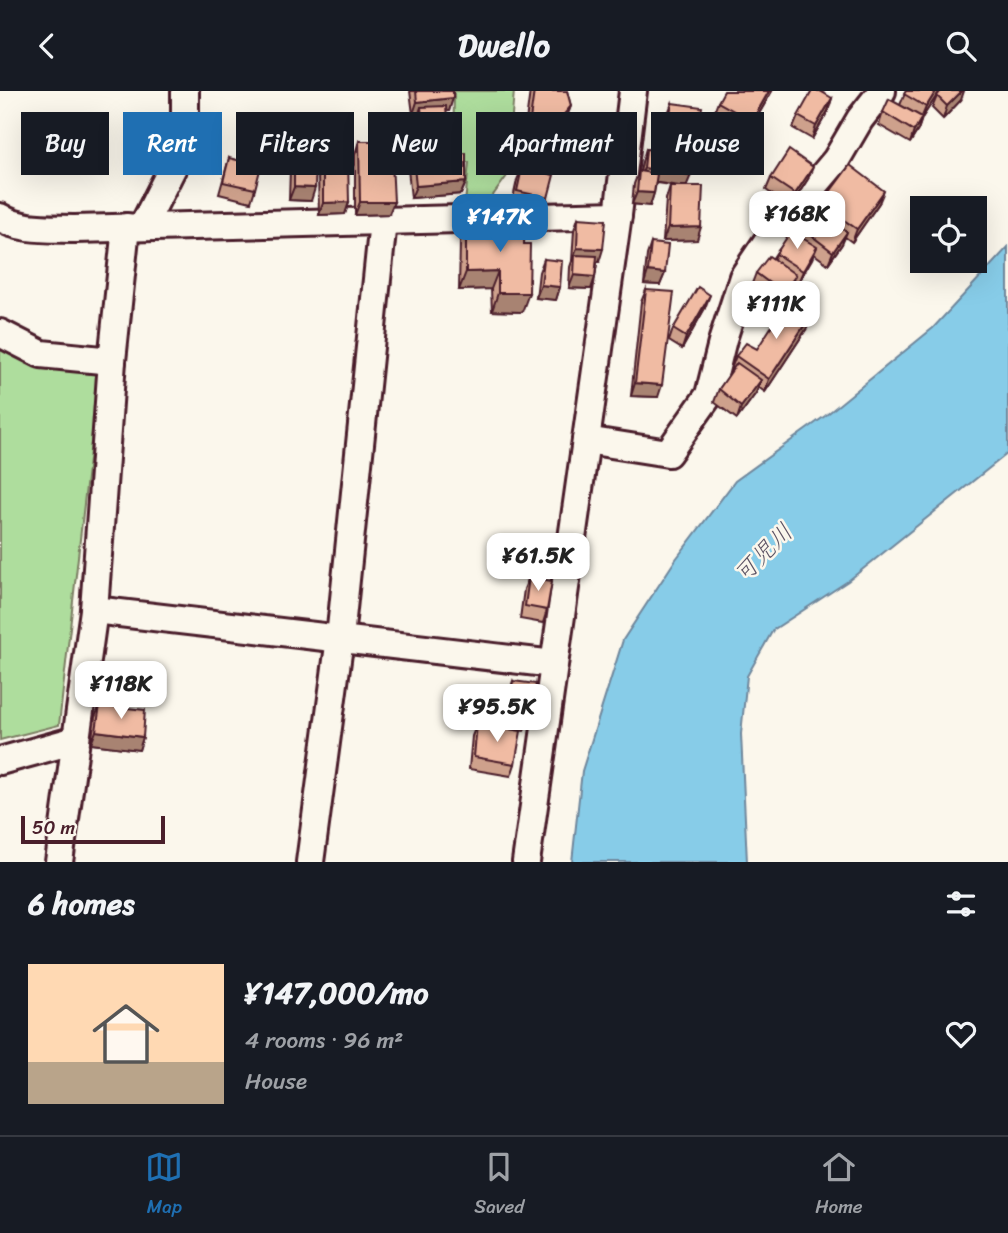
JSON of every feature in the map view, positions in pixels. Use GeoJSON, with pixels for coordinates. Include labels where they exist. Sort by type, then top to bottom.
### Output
{"type":"FeatureCollection","features":[{"type":"Feature","properties":{"kind":"street"},"geometry":{"type":"LineString","coordinates":[[59,862],[94,610],[112,361],[135,227],[176,161],[185,129],[185,91]]}},
{"type":"Feature","properties":{"kind":"street"},"geometry":{"type":"LineString","coordinates":[[526,862],[634,91]]}},
{"type":"Feature","properties":{"kind":"street"},"geometry":{"type":"LineString","coordinates":[[586,440],[668,453],[709,395],[743,277],[766,243],[836,160],[860,119],[882,91]]}},
{"type":"Feature","properties":{"kind":"street"},"geometry":{"type":"LineString","coordinates":[[0,217],[30,226],[75,229],[618,215]]}},
{"type":"Feature","properties":{"kind":"street"},"geometry":{"type":"LineString","coordinates":[[310,862],[340,638],[383,221]]}},
{"type":"Feature","properties":{"kind":"street"},"geometry":{"type":"LineString","coordinates":[[0,333],[41,354],[112,361]]}},
{"type":"Feature","properties":{"kind":"street"},"geometry":{"type":"LineString","coordinates":[[94,610],[554,664]]}},
{"type":"Feature","properties":{"kind":"street"},"geometry":{"type":"LineString","coordinates":[[0,761],[76,740]]}},
{"type":"Feature","properties":{"kind":"green space"},"geometry":{"type":"Polygon","coordinates":[[[454,91],[514,91],[512,112],[476,112],[476,175],[507,175],[488,202],[465,204],[469,162],[462,161],[462,112],[454,112],[454,91]]]}},
{"type":"Feature","properties":{"kind":"green space"},"geometry":{"type":"Polygon","coordinates":[[[0,335],[99,371],[59,725],[0,740],[0,335]]]}},
{"type":"Feature","properties":{"kind":"water","name":"可児川"},"geometry":{"type":"Polygon","coordinates":[[[1008,247],[1008,453],[848,581],[773,630],[747,676],[741,734],[747,862],[572,862],[582,771],[623,640],[676,559],[735,481],[825,416],[933,328],[984,273],[987,273],[1008,247]]]}},
{"type":"Feature","properties":{"kind":"building"},"geometry":{"type":"Polygon","coordinates":[[[416,91],[453,91],[453,98],[417,102],[416,91]]]}},
{"type":"Feature","properties":{"kind":"building"},"geometry":{"type":"Polygon","coordinates":[[[534,91],[567,91],[571,106],[566,112],[531,112],[534,91]]]}},
{"type":"Feature","properties":{"kind":"building"},"geometry":{"type":"Polygon","coordinates":[[[724,91],[769,91],[757,112],[736,112],[718,102],[724,91]]]}},
{"type":"Feature","properties":{"kind":"building"},"geometry":{"type":"Polygon","coordinates":[[[812,91],[820,91],[832,98],[816,126],[798,116],[812,91]]]}},
{"type":"Feature","properties":{"kind":"building"},"geometry":{"type":"Polygon","coordinates":[[[906,91],[936,91],[926,107],[904,94],[906,91]]]}},
{"type":"Feature","properties":{"kind":"building"},"geometry":{"type":"Polygon","coordinates":[[[941,91],[962,91],[947,106],[937,96],[941,91]]]}},
{"type":"Feature","properties":{"kind":"building"},"geometry":{"type":"Polygon","coordinates":[[[889,99],[922,117],[914,131],[883,112],[889,99]]]}},
{"type":"Feature","properties":{"kind":"building"},"geometry":{"type":"Polygon","coordinates":[[[672,103],[702,107],[701,112],[670,112],[672,103]]]}},
{"type":"Feature","properties":{"kind":"building"},"geometry":{"type":"Polygon","coordinates":[[[446,106],[446,112],[421,112],[421,107],[446,106]]]}},
{"type":"Feature","properties":{"kind":"building"},"geometry":{"type":"Polygon","coordinates":[[[359,141],[368,141],[368,175],[393,175],[394,202],[360,202],[359,141]]]}},
{"type":"Feature","properties":{"kind":"building"},"geometry":{"type":"Polygon","coordinates":[[[646,149],[651,150],[651,169],[644,168],[646,149]]]}},
{"type":"Feature","properties":{"kind":"building"},"geometry":{"type":"Polygon","coordinates":[[[789,150],[813,167],[795,194],[771,178],[789,150]]]}},
{"type":"Feature","properties":{"kind":"building"},"geometry":{"type":"Polygon","coordinates":[[[462,153],[466,153],[466,182],[416,186],[415,175],[462,175],[462,153]]]}},
{"type":"Feature","properties":{"kind":"building"},"geometry":{"type":"Polygon","coordinates":[[[229,158],[236,160],[236,175],[259,175],[255,189],[223,182],[229,158]]]}},
{"type":"Feature","properties":{"kind":"building"},"geometry":{"type":"Polygon","coordinates":[[[850,165],[884,191],[857,229],[821,204],[850,165]]]}},
{"type":"Feature","properties":{"kind":"building"},"geometry":{"type":"Polygon","coordinates":[[[639,171],[657,175],[654,193],[637,192],[639,171]]]}},
{"type":"Feature","properties":{"kind":"building"},"geometry":{"type":"Polygon","coordinates":[[[294,175],[315,175],[315,188],[294,187],[294,175]]]}},
{"type":"Feature","properties":{"kind":"building"},"geometry":{"type":"Polygon","coordinates":[[[323,175],[348,175],[349,202],[323,203],[323,175]]]}},
{"type":"Feature","properties":{"kind":"building"},"geometry":{"type":"Polygon","coordinates":[[[520,175],[554,175],[548,198],[517,191],[520,175]]]}},
{"type":"Feature","properties":{"kind":"building"},"geometry":{"type":"Polygon","coordinates":[[[670,186],[703,186],[701,227],[668,228],[670,186]]]}},
{"type":"Feature","properties":{"kind":"building"},"geometry":{"type":"Polygon","coordinates":[[[813,208],[847,232],[833,252],[799,226],[813,208]]]}},
{"type":"Feature","properties":{"kind":"building"},"geometry":{"type":"Polygon","coordinates":[[[578,218],[606,220],[603,249],[577,248],[578,218]]]}},
{"type":"Feature","properties":{"kind":"building"},"geometry":{"type":"Polygon","coordinates":[[[525,220],[524,244],[530,244],[529,293],[498,293],[498,271],[466,272],[466,224],[525,220]]]}},
{"type":"Feature","properties":{"kind":"building"},"geometry":{"type":"Polygon","coordinates":[[[791,231],[817,247],[803,271],[776,254],[791,231]]]}},
{"type":"Feature","properties":{"kind":"building"},"geometry":{"type":"Polygon","coordinates":[[[651,243],[668,245],[665,273],[648,271],[651,243]]]}},
{"type":"Feature","properties":{"kind":"building"},"geometry":{"type":"Polygon","coordinates":[[[575,255],[597,256],[595,277],[574,275],[575,255]]]}},
{"type":"Feature","properties":{"kind":"building"},"geometry":{"type":"Polygon","coordinates":[[[769,256],[796,275],[783,293],[756,273],[769,256]]]}},
{"type":"Feature","properties":{"kind":"building"},"geometry":{"type":"Polygon","coordinates":[[[544,259],[562,261],[560,287],[541,285],[544,259]]]}},
{"type":"Feature","properties":{"kind":"building"},"geometry":{"type":"Polygon","coordinates":[[[698,287],[710,295],[686,337],[673,329],[698,287]]]}},
{"type":"Feature","properties":{"kind":"building"},"geometry":{"type":"Polygon","coordinates":[[[646,290],[674,292],[662,385],[635,383],[646,290]]]}},
{"type":"Feature","properties":{"kind":"building"},"geometry":{"type":"Polygon","coordinates":[[[788,301],[811,315],[769,379],[736,356],[746,343],[757,349],[788,301]]]}},
{"type":"Feature","properties":{"kind":"building"},"geometry":{"type":"Polygon","coordinates":[[[737,363],[761,380],[741,407],[719,389],[737,363]]]}},
{"type":"Feature","properties":{"kind":"building"},"geometry":{"type":"Polygon","coordinates":[[[529,577],[552,581],[547,610],[525,606],[529,577]]]}},
{"type":"Feature","properties":{"kind":"building"},"geometry":{"type":"Polygon","coordinates":[[[513,681],[536,684],[529,719],[507,715],[513,681]]]}},
{"type":"Feature","properties":{"kind":"building"},"geometry":{"type":"Polygon","coordinates":[[[100,705],[145,710],[143,737],[96,731],[100,705]]]}},
{"type":"Feature","properties":{"kind":"building"},"geometry":{"type":"Polygon","coordinates":[[[477,724],[521,731],[515,764],[474,757],[477,724]]]}}]}
